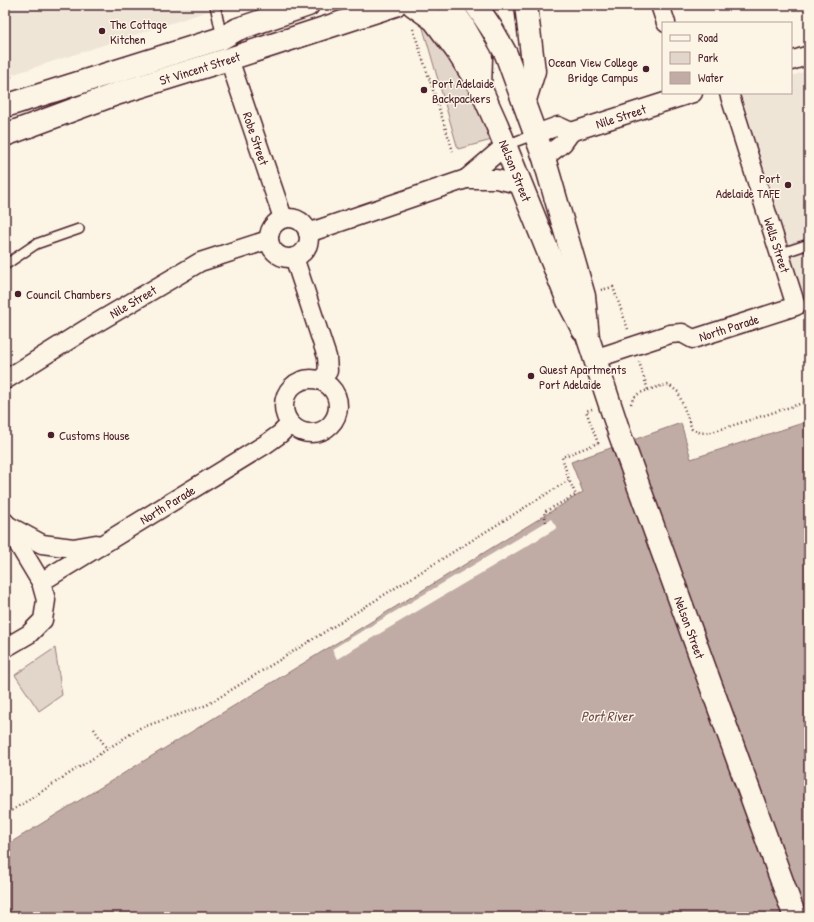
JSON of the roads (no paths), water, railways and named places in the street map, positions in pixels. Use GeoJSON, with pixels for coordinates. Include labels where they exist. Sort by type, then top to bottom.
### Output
{"type":"FeatureCollection","features":[{"type":"Feature","properties":{"kind":"main road","name":"St Vincent Street"},"geometry":{"type":"LineString","coordinates":[[5,106],[222,38],[238,29],[308,5]]}},
{"type":"Feature","properties":{"kind":"main road","name":"St Vincent Street"},"geometry":{"type":"LineString","coordinates":[[5,135],[116,94],[229,60],[395,5]]}},
{"type":"Feature","properties":{"kind":"main road","name":"Nelson Street"},"geometry":{"type":"LineString","coordinates":[[449,5],[481,57],[480,87],[506,145],[568,301],[588,338]]}},
{"type":"Feature","properties":{"kind":"main road","name":"Nelson Street"},"geometry":{"type":"LineString","coordinates":[[476,5],[506,54],[536,134],[584,296],[588,338],[594,359],[620,435],[795,917]]}},
{"type":"Feature","properties":{"kind":"main road"},"geometry":{"type":"LineString","coordinates":[[524,103],[534,71],[526,5]]}},
{"type":"Feature","properties":{"kind":"main road"},"geometry":{"type":"LineString","coordinates":[[412,13],[434,20],[457,51],[480,87]]}},
{"type":"Feature","properties":{"kind":"street"},"geometry":{"type":"LineString","coordinates":[[660,5],[666,22]]}},
{"type":"Feature","properties":{"kind":"street"},"geometry":{"type":"LineString","coordinates":[[792,61],[809,56]]}},
{"type":"Feature","properties":{"kind":"street","name":"Robe Street"},"geometry":{"type":"LineString","coordinates":[[229,60],[283,218]]}},
{"type":"Feature","properties":{"kind":"street","name":"Nile Street"},"geometry":{"type":"LineString","coordinates":[[571,132],[687,94]]}},
{"type":"Feature","properties":{"kind":"street","name":"Wells Street"},"geometry":{"type":"LineString","coordinates":[[729,94],[796,306]]}},
{"type":"Feature","properties":{"kind":"street"},"geometry":{"type":"LineString","coordinates":[[536,134],[558,126],[571,132],[563,143],[544,158]]}},
{"type":"Feature","properties":{"kind":"street"},"geometry":{"type":"LineString","coordinates":[[466,179],[506,145]]}},
{"type":"Feature","properties":{"kind":"street"},"geometry":{"type":"LineString","coordinates":[[308,233],[466,179],[496,179],[522,186]]}},
{"type":"Feature","properties":{"kind":"street"},"geometry":{"type":"LineString","coordinates":[[283,218],[292,218],[300,221],[306,226],[308,233],[309,240],[307,247],[302,253],[294,257],[288,258],[278,256],[272,250],[268,240],[272,226],[283,218]]}},
{"type":"Feature","properties":{"kind":"street","name":"Nile Street"},"geometry":{"type":"LineString","coordinates":[[5,380],[76,335],[200,262],[268,240]]}},
{"type":"Feature","properties":{"kind":"street"},"geometry":{"type":"LineString","coordinates":[[294,257],[327,357],[328,371],[321,381]]}},
{"type":"Feature","properties":{"kind":"street","name":"North Parade"},"geometry":{"type":"LineString","coordinates":[[594,359],[670,334],[682,333],[693,339],[796,306]]}},
{"type":"Feature","properties":{"kind":"street"},"geometry":{"type":"LineString","coordinates":[[312,379],[321,381],[334,391],[338,399],[339,407],[337,416],[332,424],[325,430],[316,433],[306,433],[297,430],[290,424],[286,416],[284,407],[285,398],[289,390],[295,384],[303,380],[312,379]]}},
{"type":"Feature","properties":{"kind":"street","name":"North Parade"},"geometry":{"type":"LineString","coordinates":[[41,582],[266,444],[280,434],[290,424]]}},
{"type":"Feature","properties":{"kind":"street"},"geometry":{"type":"LineString","coordinates":[[6,524],[42,544],[73,548],[106,542]]}},
{"type":"Feature","properties":{"kind":"street"},"geometry":{"type":"LineString","coordinates":[[5,648],[29,634],[42,620],[46,600],[41,582],[6,524]]}},
{"type":"Feature","properties":{"kind":"lane"},"geometry":{"type":"LineString","coordinates":[[215,5],[222,38]]}},
{"type":"Feature","properties":{"kind":"lane"},"geometry":{"type":"LineString","coordinates":[[506,145],[536,134]]}},
{"type":"Feature","properties":{"kind":"lane"},"geometry":{"type":"LineString","coordinates":[[5,264],[36,244],[79,229]]}},
{"type":"Feature","properties":{"kind":"lane"},"geometry":{"type":"LineString","coordinates":[[779,254],[809,244]]}},
{"type":"Feature","properties":{"kind":"water","name":"Port River"},"geometry":{"type":"Polygon","coordinates":[[[809,421],[809,917],[5,917],[5,846],[583,492],[571,462],[681,423],[691,459],[809,421]]]}},
{"type":"Feature","properties":{"kind":"place","name":"The Cottage Kitchen"},"geometry":{"type":"Point","coordinates":[102,31]}},
{"type":"Feature","properties":{"kind":"place","name":"Ocean View College Bridge Campus"},"geometry":{"type":"Point","coordinates":[646,69]}},
{"type":"Feature","properties":{"kind":"place","name":"Port Adelaide Backpackers"},"geometry":{"type":"Point","coordinates":[424,90]}},
{"type":"Feature","properties":{"kind":"place","name":"Port Adelaide TAFE"},"geometry":{"type":"Point","coordinates":[788,185]}},
{"type":"Feature","properties":{"kind":"place","name":"Council Chambers"},"geometry":{"type":"Point","coordinates":[18,294]}},
{"type":"Feature","properties":{"kind":"place","name":"Quest Apartments Port Adelaide"},"geometry":{"type":"Point","coordinates":[531,376]}},
{"type":"Feature","properties":{"kind":"place","name":"Customs House"},"geometry":{"type":"Point","coordinates":[51,435]}}]}
